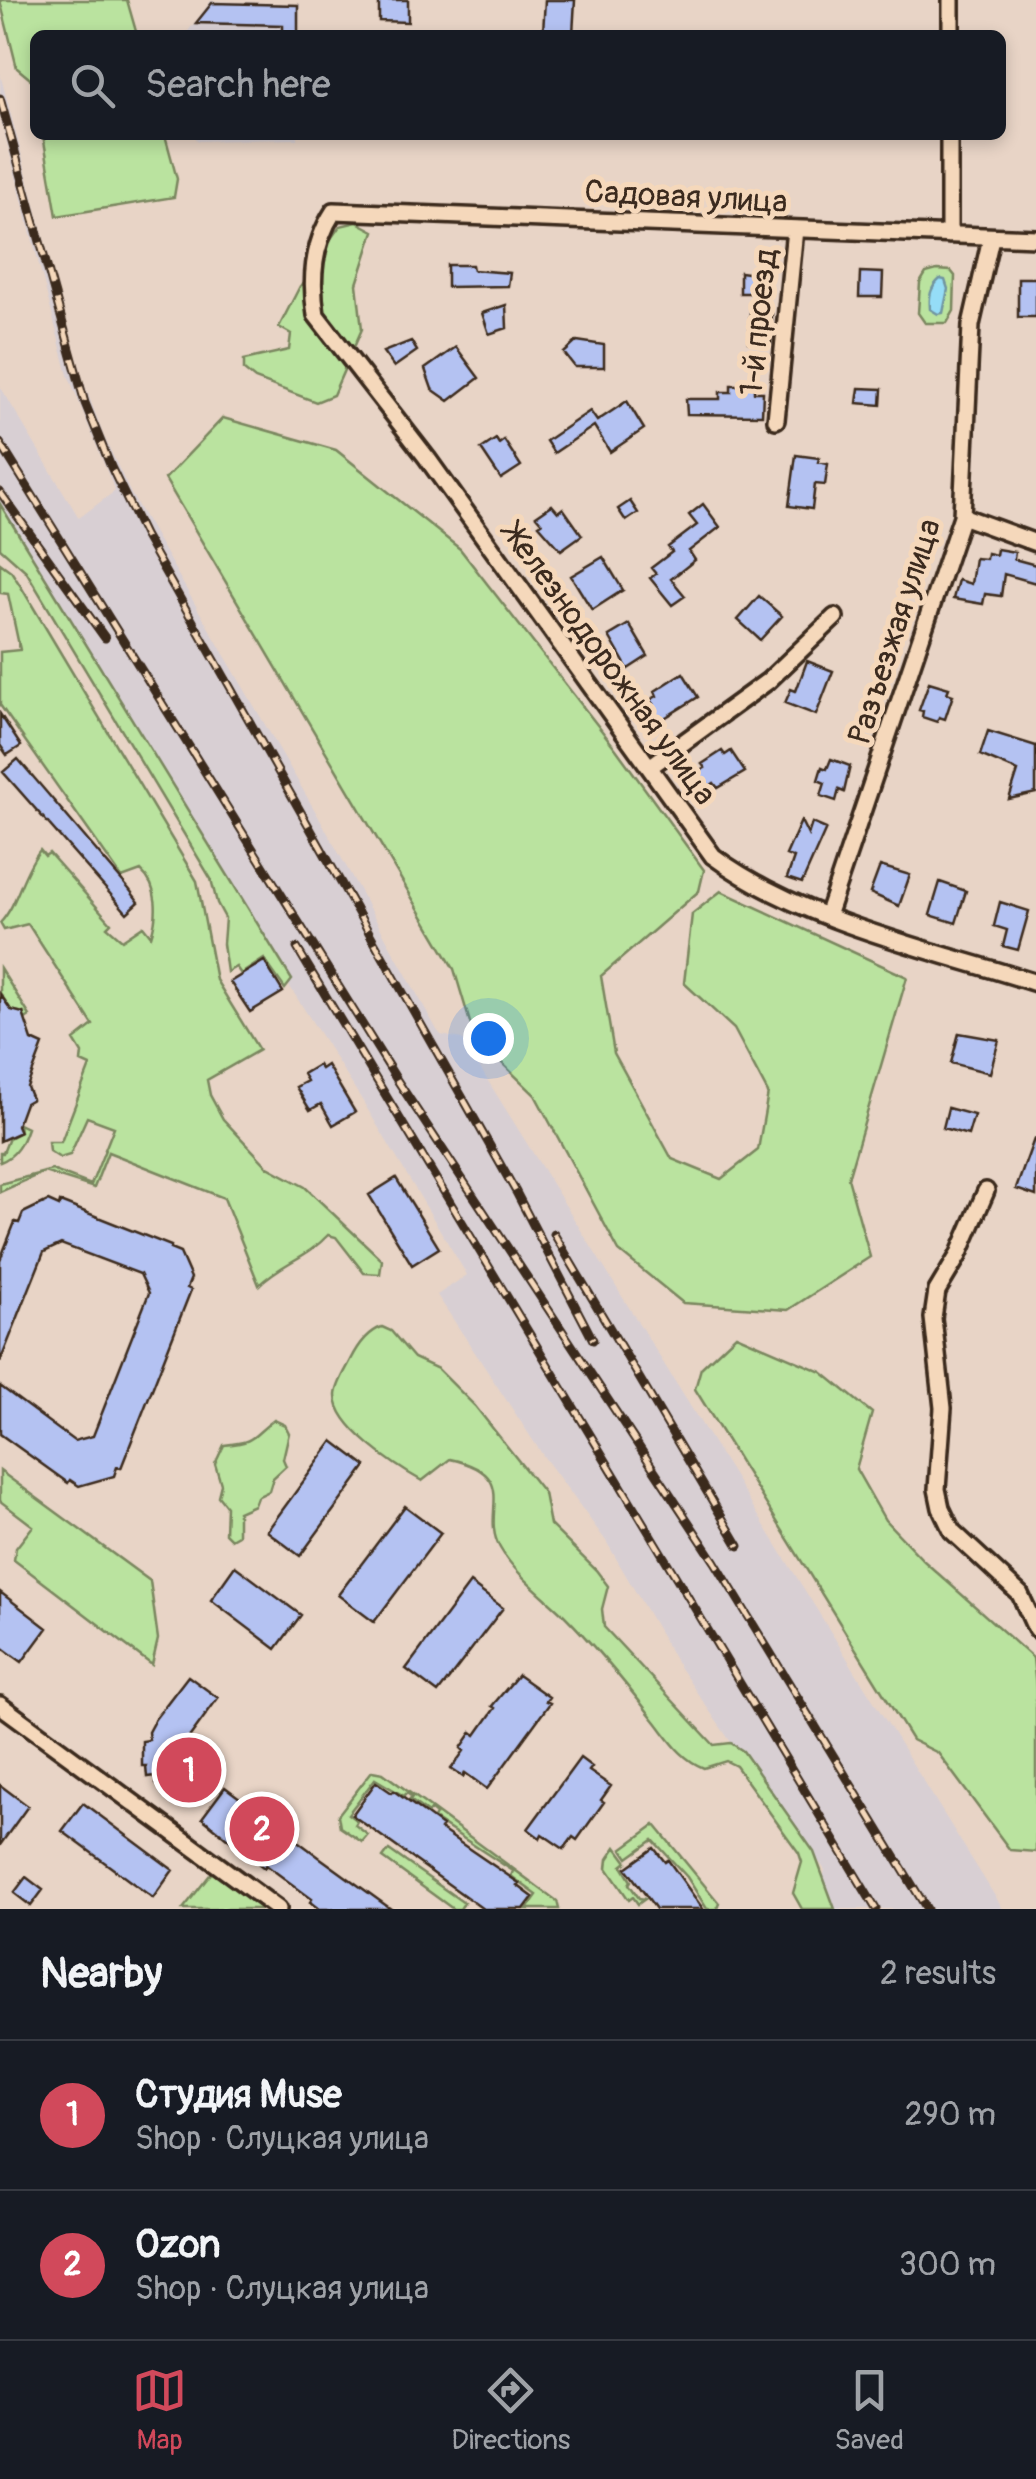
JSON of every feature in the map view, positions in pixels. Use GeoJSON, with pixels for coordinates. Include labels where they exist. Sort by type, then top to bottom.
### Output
{"type":"FeatureCollection","features":[{"type":"Feature","properties":{"kind":"street"},"geometry":{"type":"LineString","coordinates":[[951,30],[952,0]]}},
{"type":"Feature","properties":{"kind":"street"},"geometry":{"type":"LineString","coordinates":[[949,235],[950,140]]}},
{"type":"Feature","properties":{"kind":"street","name":"Садовая улица"},"geometry":{"type":"LineString","coordinates":[[334,211],[1036,238]]}},
{"type":"Feature","properties":{"kind":"street","name":"Железнодорожная улица"},"geometry":{"type":"LineString","coordinates":[[334,211],[314,257],[311,286],[316,315],[427,458],[714,856],[736,872],[827,916],[1036,983]]}},
{"type":"Feature","properties":{"kind":"street","name":"1-й проезд"},"geometry":{"type":"LineString","coordinates":[[776,420],[795,229]]}},
{"type":"Feature","properties":{"kind":"street","name":"Разъезжая улица"},"geometry":{"type":"LineString","coordinates":[[827,916],[962,516],[971,326],[992,238]]}},
{"type":"Feature","properties":{"kind":"street"},"geometry":{"type":"LineString","coordinates":[[962,516],[1036,542]]}},
{"type":"Feature","properties":{"kind":"street"},"geometry":{"type":"LineString","coordinates":[[651,766],[768,681],[834,616]]}},
{"type":"Feature","properties":{"kind":"street"},"geometry":{"type":"LineString","coordinates":[[986,1191],[958,1256],[937,1292],[934,1318],[943,1408],[937,1488],[940,1508],[952,1531],[1020,1594],[1036,1630]]}},
{"type":"Feature","properties":{"kind":"street"},"geometry":{"type":"LineString","coordinates":[[0,1705],[278,1909]]}},
{"type":"Feature","properties":{"kind":"shaded area"},"geometry":{"type":"Polygon","coordinates":[[[211,1],[300,4],[299,30],[189,30],[211,1]]]}},
{"type":"Feature","properties":{"kind":"shaded area"},"geometry":{"type":"Polygon","coordinates":[[[0,74],[79,370],[131,494],[437,1030],[441,1035],[462,1039],[1003,1909],[835,1909],[821,1887],[825,1870],[678,1665],[606,1541],[544,1457],[437,1295],[467,1275],[362,1100],[0,531],[0,386],[79,518],[115,491],[68,375],[0,116],[0,74]]]}},
{"type":"Feature","properties":{"kind":"green space"},"geometry":{"type":"Polygon","coordinates":[[[0,0],[127,0],[136,30],[30,30],[30,79],[17,68],[0,0]]]}},
{"type":"Feature","properties":{"kind":"green space"},"geometry":{"type":"Polygon","coordinates":[[[44,140],[166,140],[177,179],[174,197],[57,216],[44,140]]]}},
{"type":"Feature","properties":{"kind":"green space"},"geometry":{"type":"Polygon","coordinates":[[[357,222],[374,231],[357,284],[362,329],[333,395],[316,402],[255,379],[244,370],[244,360],[289,350],[291,334],[279,327],[300,286],[322,271],[327,244],[340,226],[357,222]]]}},
{"type":"Feature","properties":{"kind":"green space"},"geometry":{"type":"Polygon","coordinates":[[[951,271],[955,276],[954,311],[947,323],[925,323],[918,313],[920,283],[926,273],[951,271]]]}},
{"type":"Feature","properties":{"kind":"green space"},"geometry":{"type":"Polygon","coordinates":[[[223,418],[336,450],[460,549],[616,749],[704,870],[699,891],[601,976],[614,1053],[672,1159],[721,1179],[758,1150],[768,1093],[734,1029],[684,983],[692,914],[721,891],[907,977],[848,1178],[870,1257],[788,1310],[683,1303],[619,1251],[535,1095],[474,1036],[454,969],[165,479],[223,418]]]}},
{"type":"Feature","properties":{"kind":"green space"},"geometry":{"type":"Polygon","coordinates":[[[0,504],[292,980],[285,989],[264,959],[241,974],[236,967],[227,972],[225,918],[211,879],[26,571],[0,548],[0,504]]]}},
{"type":"Feature","properties":{"kind":"green space"},"geometry":{"type":"Polygon","coordinates":[[[0,563],[20,585],[197,881],[216,980],[259,1050],[207,1080],[210,1095],[223,1119],[268,1167],[305,1187],[382,1260],[380,1274],[364,1273],[336,1237],[328,1235],[259,1285],[224,1198],[108,1152],[94,1188],[44,1172],[52,1170],[91,1185],[114,1127],[87,1117],[70,1155],[60,1158],[49,1151],[48,1142],[61,1142],[90,1066],[81,1062],[82,1053],[74,1040],[93,1025],[28,924],[4,930],[0,923],[40,850],[45,856],[49,853],[111,923],[107,927],[122,940],[143,926],[151,936],[155,902],[151,885],[141,871],[122,878],[0,705],[0,652],[20,650],[8,594],[0,593],[0,563]]]}},
{"type":"Feature","properties":{"kind":"green space"},"geometry":{"type":"Polygon","coordinates":[[[0,968],[30,1016],[24,1020],[24,1013],[11,1010],[0,993],[0,968]]]}},
{"type":"Feature","properties":{"kind":"green space"},"geometry":{"type":"Polygon","coordinates":[[[19,1124],[27,1128],[20,1144],[0,1162],[0,1153],[9,1138],[20,1132],[19,1124]]]}},
{"type":"Feature","properties":{"kind":"green space"},"geometry":{"type":"Polygon","coordinates":[[[43,1172],[0,1192],[0,1184],[43,1172]]]}},
{"type":"Feature","properties":{"kind":"green space"},"geometry":{"type":"Polygon","coordinates":[[[382,1327],[391,1331],[414,1358],[438,1369],[475,1406],[544,1493],[550,1525],[608,1586],[602,1609],[604,1627],[714,1745],[731,1743],[743,1751],[814,1852],[835,1909],[802,1909],[793,1893],[802,1862],[799,1853],[736,1766],[726,1761],[704,1768],[682,1754],[588,1640],[513,1566],[495,1534],[494,1496],[486,1475],[450,1459],[422,1481],[370,1445],[346,1420],[336,1396],[339,1382],[360,1345],[382,1327]]]}},
{"type":"Feature","properties":{"kind":"green space"},"geometry":{"type":"Polygon","coordinates":[[[736,1335],[822,1372],[872,1413],[856,1469],[885,1520],[924,1561],[1033,1658],[1036,1852],[1010,1850],[938,1753],[912,1740],[695,1389],[701,1368],[736,1335]]]}},
{"type":"Feature","properties":{"kind":"green space"},"geometry":{"type":"Polygon","coordinates":[[[274,1420],[285,1425],[289,1433],[283,1459],[286,1466],[273,1478],[269,1491],[257,1497],[254,1505],[238,1512],[238,1535],[231,1539],[225,1533],[226,1506],[218,1496],[221,1484],[215,1464],[224,1445],[249,1440],[274,1420]]]}},
{"type":"Feature","properties":{"kind":"green space"},"geometry":{"type":"Polygon","coordinates":[[[0,1471],[150,1581],[158,1639],[152,1665],[14,1560],[16,1548],[33,1526],[0,1501],[0,1471]]]}},
{"type":"Feature","properties":{"kind":"green space"},"geometry":{"type":"Polygon","coordinates":[[[372,1771],[383,1773],[557,1901],[559,1909],[527,1909],[537,1895],[511,1876],[513,1871],[434,1819],[436,1815],[410,1800],[412,1797],[407,1793],[404,1796],[375,1779],[348,1814],[368,1835],[362,1842],[340,1827],[338,1815],[372,1771]]]}},
{"type":"Feature","properties":{"kind":"green space"},"geometry":{"type":"Polygon","coordinates":[[[655,1825],[719,1903],[717,1909],[707,1909],[687,1877],[653,1840],[628,1858],[622,1849],[655,1825]]]}},
{"type":"Feature","properties":{"kind":"green space"},"geometry":{"type":"Polygon","coordinates":[[[616,1847],[627,1862],[622,1866],[629,1884],[639,1898],[645,1899],[638,1904],[633,1897],[629,1900],[607,1868],[616,1847]]]}},
{"type":"Feature","properties":{"kind":"green space"},"geometry":{"type":"Polygon","coordinates":[[[389,1850],[464,1903],[460,1909],[453,1909],[383,1858],[389,1850]]]}},
{"type":"Feature","properties":{"kind":"green space"},"geometry":{"type":"Polygon","coordinates":[[[213,1871],[264,1909],[183,1909],[213,1871]]]}},
{"type":"Feature","properties":{"kind":"water"},"geometry":{"type":"Polygon","coordinates":[[[940,279],[945,280],[948,289],[943,313],[938,314],[930,309],[930,300],[940,279]]]}},
{"type":"Feature","properties":{"kind":"building"},"geometry":{"type":"Polygon","coordinates":[[[379,0],[408,0],[408,22],[379,21],[379,0]]]}},
{"type":"Feature","properties":{"kind":"building"},"geometry":{"type":"Polygon","coordinates":[[[545,0],[575,0],[573,30],[543,30],[545,0]]]}},
{"type":"Feature","properties":{"kind":"building"},"geometry":{"type":"Polygon","coordinates":[[[212,3],[298,5],[298,30],[283,30],[283,25],[196,23],[212,3]]]}},
{"type":"Feature","properties":{"kind":"building"},"geometry":{"type":"Polygon","coordinates":[[[447,265],[472,265],[473,270],[510,273],[508,286],[447,287],[447,265]]]}},
{"type":"Feature","properties":{"kind":"building"},"geometry":{"type":"Polygon","coordinates":[[[740,272],[762,275],[762,293],[740,293],[740,272]]]}},
{"type":"Feature","properties":{"kind":"building"},"geometry":{"type":"Polygon","coordinates":[[[860,272],[883,273],[882,297],[859,297],[860,272]]]}},
{"type":"Feature","properties":{"kind":"building"},"geometry":{"type":"Polygon","coordinates":[[[1018,278],[1036,278],[1036,317],[1018,317],[1018,278]]]}},
{"type":"Feature","properties":{"kind":"building"},"geometry":{"type":"Polygon","coordinates":[[[506,305],[507,328],[489,334],[482,313],[506,305]]]}},
{"type":"Feature","properties":{"kind":"building"},"geometry":{"type":"Polygon","coordinates":[[[750,313],[772,314],[771,343],[749,342],[750,313]]]}},
{"type":"Feature","properties":{"kind":"building"},"geometry":{"type":"Polygon","coordinates":[[[411,341],[417,351],[394,367],[383,352],[411,341]]]}},
{"type":"Feature","properties":{"kind":"building"},"geometry":{"type":"Polygon","coordinates":[[[577,341],[604,345],[604,367],[575,367],[564,353],[577,341]]]}},
{"type":"Feature","properties":{"kind":"building"},"geometry":{"type":"Polygon","coordinates":[[[456,347],[479,378],[449,401],[432,389],[425,369],[456,347]]]}},
{"type":"Feature","properties":{"kind":"building"},"geometry":{"type":"Polygon","coordinates":[[[731,385],[754,385],[754,392],[763,392],[762,415],[687,414],[686,399],[720,399],[720,392],[731,392],[731,385]]]}},
{"type":"Feature","properties":{"kind":"building"},"geometry":{"type":"Polygon","coordinates":[[[859,388],[882,389],[881,405],[857,403],[859,388]]]}},
{"type":"Feature","properties":{"kind":"building"},"geometry":{"type":"Polygon","coordinates":[[[627,401],[644,429],[610,452],[594,426],[554,453],[546,441],[590,411],[597,421],[627,401]]]}},
{"type":"Feature","properties":{"kind":"building"},"geometry":{"type":"Polygon","coordinates":[[[496,439],[499,444],[504,440],[521,466],[501,479],[481,449],[496,439]]]}},
{"type":"Feature","properties":{"kind":"building"},"geometry":{"type":"Polygon","coordinates":[[[796,455],[819,458],[818,462],[828,464],[825,485],[815,484],[812,509],[789,506],[796,455]]]}},
{"type":"Feature","properties":{"kind":"building"},"geometry":{"type":"Polygon","coordinates":[[[630,501],[638,513],[626,521],[618,509],[630,501]]]}},
{"type":"Feature","properties":{"kind":"building"},"geometry":{"type":"Polygon","coordinates":[[[703,504],[720,527],[689,551],[695,560],[671,579],[685,596],[672,605],[650,578],[656,574],[651,568],[672,552],[668,547],[697,525],[689,515],[703,504]]]}},
{"type":"Feature","properties":{"kind":"building"},"geometry":{"type":"Polygon","coordinates":[[[552,505],[558,512],[563,508],[582,535],[561,550],[536,516],[552,505]]]}},
{"type":"Feature","properties":{"kind":"building"},"geometry":{"type":"Polygon","coordinates":[[[997,549],[1015,552],[1014,559],[1036,565],[1036,583],[1004,574],[1001,596],[985,594],[983,604],[953,599],[958,580],[971,584],[975,558],[986,559],[987,553],[996,555],[997,549]]]}},
{"type":"Feature","properties":{"kind":"building"},"geometry":{"type":"Polygon","coordinates":[[[603,557],[623,590],[592,610],[571,576],[603,557]]]}},
{"type":"Feature","properties":{"kind":"building"},"geometry":{"type":"Polygon","coordinates":[[[759,596],[782,616],[760,640],[738,620],[759,596]]]}},
{"type":"Feature","properties":{"kind":"building"},"geometry":{"type":"Polygon","coordinates":[[[629,624],[648,656],[628,669],[609,636],[629,624]]]}},
{"type":"Feature","properties":{"kind":"building"},"geometry":{"type":"Polygon","coordinates":[[[807,661],[833,671],[816,715],[785,703],[791,689],[796,691],[807,661]]]}},
{"type":"Feature","properties":{"kind":"building"},"geometry":{"type":"Polygon","coordinates":[[[683,673],[698,697],[650,727],[640,712],[653,704],[650,700],[657,696],[655,691],[683,673]]]}},
{"type":"Feature","properties":{"kind":"building"},"geometry":{"type":"Polygon","coordinates":[[[929,682],[949,688],[947,693],[953,695],[945,719],[939,717],[937,722],[922,717],[923,711],[919,710],[929,682]]]}},
{"type":"Feature","properties":{"kind":"building"},"geometry":{"type":"Polygon","coordinates":[[[0,714],[21,746],[7,755],[0,745],[0,714]]]}},
{"type":"Feature","properties":{"kind":"building"},"geometry":{"type":"Polygon","coordinates":[[[988,731],[1036,746],[1036,793],[1009,799],[1018,771],[980,755],[988,731]]]}},
{"type":"Feature","properties":{"kind":"building"},"geometry":{"type":"Polygon","coordinates":[[[722,751],[725,755],[731,751],[745,772],[718,788],[714,783],[707,788],[697,773],[705,768],[702,764],[722,751]]]}},
{"type":"Feature","properties":{"kind":"building"},"geometry":{"type":"Polygon","coordinates":[[[18,759],[139,902],[127,913],[3,772],[18,759]]]}},
{"type":"Feature","properties":{"kind":"building"},"geometry":{"type":"Polygon","coordinates":[[[831,759],[850,766],[844,792],[839,790],[836,801],[821,796],[825,783],[818,780],[822,767],[827,769],[831,759]]]}},
{"type":"Feature","properties":{"kind":"building"},"geometry":{"type":"Polygon","coordinates":[[[801,821],[808,835],[812,823],[826,829],[802,883],[787,878],[794,858],[786,855],[801,821]]]}},
{"type":"Feature","properties":{"kind":"building"},"geometry":{"type":"Polygon","coordinates":[[[880,866],[910,875],[899,906],[870,893],[880,866]]]}},
{"type":"Feature","properties":{"kind":"building"},"geometry":{"type":"Polygon","coordinates":[[[940,882],[966,891],[956,923],[930,915],[940,882]]]}},
{"type":"Feature","properties":{"kind":"building"},"geometry":{"type":"Polygon","coordinates":[[[1000,902],[1029,911],[1018,950],[1003,946],[1007,930],[994,926],[1000,902]]]}},
{"type":"Feature","properties":{"kind":"building"},"geometry":{"type":"Polygon","coordinates":[[[264,961],[283,992],[250,1012],[230,982],[264,961]]]}},
{"type":"Feature","properties":{"kind":"building"},"geometry":{"type":"Polygon","coordinates":[[[0,994],[11,1010],[23,1013],[32,1040],[43,1045],[27,1087],[32,1099],[25,1103],[17,1125],[20,1132],[0,1141],[0,994]]]}},
{"type":"Feature","properties":{"kind":"building"},"geometry":{"type":"Polygon","coordinates":[[[959,1033],[999,1040],[990,1073],[951,1063],[959,1033]]]}},
{"type":"Feature","properties":{"kind":"building"},"geometry":{"type":"Polygon","coordinates":[[[318,1065],[321,1069],[327,1065],[355,1112],[333,1125],[321,1104],[310,1110],[296,1087],[307,1081],[303,1074],[318,1065]]]}},
{"type":"Feature","properties":{"kind":"building"},"geometry":{"type":"Polygon","coordinates":[[[948,1108],[974,1115],[968,1135],[943,1128],[948,1108]]]}},
{"type":"Feature","properties":{"kind":"building"},"geometry":{"type":"Polygon","coordinates":[[[1036,1139],[1036,1196],[1016,1189],[1036,1139]]]}},
{"type":"Feature","properties":{"kind":"building"},"geometry":{"type":"Polygon","coordinates":[[[396,1178],[439,1248],[412,1265],[369,1195],[396,1178]]]}},
{"type":"Feature","properties":{"kind":"building"},"geometry":{"type":"Polygon","coordinates":[[[48,1201],[59,1206],[60,1202],[171,1246],[180,1253],[191,1278],[187,1288],[191,1290],[121,1468],[117,1467],[114,1476],[79,1486],[70,1480],[68,1483],[0,1434],[0,1386],[74,1441],[93,1436],[149,1293],[140,1274],[61,1244],[44,1252],[0,1362],[0,1260],[15,1222],[19,1223],[23,1213],[48,1201]]]}},
{"type":"Feature","properties":{"kind":"building"},"geometry":{"type":"Polygon","coordinates":[[[333,1441],[366,1466],[300,1556],[267,1531],[333,1441]]]}},
{"type":"Feature","properties":{"kind":"building"},"geometry":{"type":"Polygon","coordinates":[[[405,1506],[441,1533],[374,1622],[338,1595],[405,1506]]]}},
{"type":"Feature","properties":{"kind":"building"},"geometry":{"type":"Polygon","coordinates":[[[235,1566],[301,1615],[276,1649],[211,1600],[235,1566]]]}},
{"type":"Feature","properties":{"kind":"building"},"geometry":{"type":"Polygon","coordinates":[[[470,1583],[503,1608],[438,1693],[406,1669],[470,1583]]]}},
{"type":"Feature","properties":{"kind":"building"},"geometry":{"type":"Polygon","coordinates":[[[0,1592],[47,1628],[22,1662],[0,1646],[0,1592]]]}},
{"type":"Feature","properties":{"kind":"building"},"geometry":{"type":"Polygon","coordinates":[[[518,1675],[549,1697],[546,1701],[550,1703],[487,1789],[465,1773],[463,1777],[451,1769],[472,1732],[476,1735],[495,1708],[492,1706],[518,1675]]]}},
{"type":"Feature","properties":{"kind":"building"},"geometry":{"type":"Polygon","coordinates":[[[188,1676],[218,1698],[185,1743],[189,1770],[198,1777],[179,1803],[156,1784],[155,1776],[147,1777],[146,1766],[142,1766],[142,1741],[149,1740],[148,1732],[155,1719],[188,1676]]]}},
{"type":"Feature","properties":{"kind":"building"},"geometry":{"type":"Polygon","coordinates":[[[580,1758],[592,1767],[589,1771],[611,1786],[577,1840],[573,1837],[564,1849],[528,1829],[580,1758]]]}},
{"type":"Feature","properties":{"kind":"building"},"geometry":{"type":"Polygon","coordinates":[[[376,1782],[394,1791],[442,1826],[440,1829],[519,1883],[533,1897],[524,1909],[483,1909],[352,1815],[376,1782]]]}},
{"type":"Feature","properties":{"kind":"building"},"geometry":{"type":"Polygon","coordinates":[[[0,1785],[28,1806],[0,1845],[0,1785]]]}},
{"type":"Feature","properties":{"kind":"building"},"geometry":{"type":"Polygon","coordinates":[[[225,1787],[391,1909],[319,1909],[310,1902],[312,1899],[266,1865],[264,1868],[202,1818],[225,1787]]]}},
{"type":"Feature","properties":{"kind":"building"},"geometry":{"type":"Polygon","coordinates":[[[83,1803],[173,1870],[153,1898],[62,1831],[83,1803]]]}},
{"type":"Feature","properties":{"kind":"building"},"geometry":{"type":"Polygon","coordinates":[[[654,1848],[665,1862],[668,1860],[703,1909],[656,1909],[626,1868],[654,1848]]]}},
{"type":"Feature","properties":{"kind":"building"},"geometry":{"type":"Polygon","coordinates":[[[26,1877],[43,1890],[31,1906],[14,1893],[26,1877]]]}},
{"type":"Feature","properties":{"kind":"railway"},"geometry":{"type":"LineString","coordinates":[[0,98],[85,403],[111,467],[144,535],[516,1192],[593,1340]]}},
{"type":"Feature","properties":{"kind":"railway"},"geometry":{"type":"LineString","coordinates":[[0,443],[397,1080],[715,1562],[927,1909]]}},
{"type":"Feature","properties":{"kind":"railway"},"geometry":{"type":"LineString","coordinates":[[0,492],[105,638]]}},
{"type":"Feature","properties":{"kind":"railway"},"geometry":{"type":"LineString","coordinates":[[297,948],[876,1909]]}},
{"type":"Feature","properties":{"kind":"railway"},"geometry":{"type":"LineString","coordinates":[[554,1234],[739,1546]]}},
{"type":"Feature","properties":{"kind":"place","name":"Студия Muse"},"geometry":{"type":"Point","coordinates":[189,1770]}},
{"type":"Feature","properties":{"kind":"place","name":"Ozon"},"geometry":{"type":"Point","coordinates":[262,1829]}}]}
